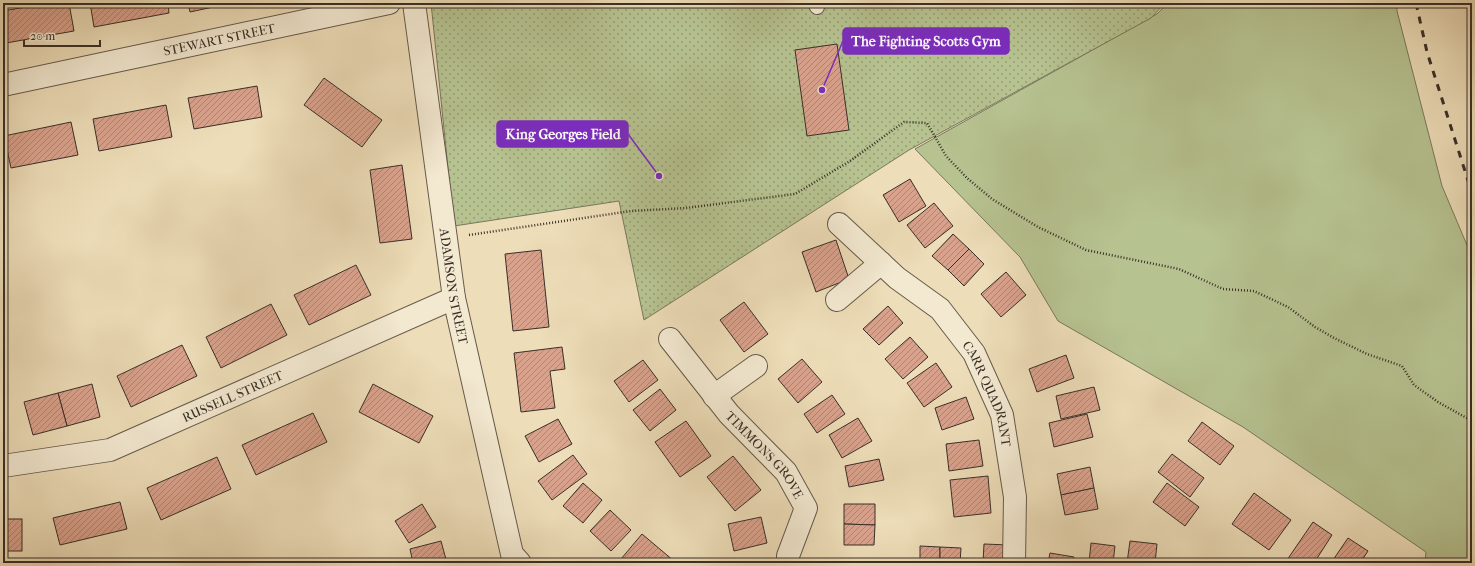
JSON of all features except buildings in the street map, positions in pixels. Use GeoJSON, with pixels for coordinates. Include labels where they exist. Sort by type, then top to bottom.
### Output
{"type":"FeatureCollection","features":[{"type":"Feature","properties":{"kind":"street","name":"STEWART STREET"},"geometry":{"type":"LineString","coordinates":[[3,85],[389,3]]}},
{"type":"Feature","properties":{"kind":"street","name":"ADAMSON STREET"},"geometry":{"type":"LineString","coordinates":[[414,3],[454,298],[512,554],[520,563]]}},
{"type":"Feature","properties":{"kind":"street","name":"CARR QUADRANT"},"geometry":{"type":"LineString","coordinates":[[839,224],[897,278],[940,309],[974,352],[1002,415],[1015,497],[1014,563]]}},
{"type":"Feature","properties":{"kind":"street"},"geometry":{"type":"LineString","coordinates":[[837,300],[881,263]]}},
{"type":"Feature","properties":{"kind":"street","name":"RUSSELL STREET"},"geometry":{"type":"LineString","coordinates":[[3,466],[110,450],[454,298]]}},
{"type":"Feature","properties":{"kind":"street","name":"TIMMONS GROVE"},"geometry":{"type":"LineString","coordinates":[[670,340],[729,414],[786,472],[806,508],[788,556],[788,563]]}},
{"type":"Feature","properties":{"kind":"street"},"geometry":{"type":"LineString","coordinates":[[714,396],[756,366]]}},
{"type":"Feature","properties":{"kind":"path"},"geometry":{"type":"LineString","coordinates":[[446,238],[631,211],[686,208],[795,194],[850,161],[904,122],[927,123],[946,156],[967,178],[992,199],[1038,227],[1086,250],[1179,269],[1223,289],[1254,291],[1288,307],[1315,327],[1334,338],[1367,354],[1402,366],[1414,385],[1438,402],[1472,422]]}},
{"type":"Feature","properties":{"kind":"green space"},"geometry":{"type":"Polygon","coordinates":[[[431,3],[1165,3],[1151,18],[909,150],[644,320],[619,201],[454,226],[431,3]]]}},
{"type":"Feature","properties":{"kind":"green space"},"geometry":{"type":"Polygon","coordinates":[[[1168,3],[1397,3],[1397,11],[1442,186],[1472,257],[1472,563],[1425,563],[1426,552],[1243,427],[1058,321],[1020,257],[915,149],[1157,14],[1168,3]]]}},
{"type":"Feature","properties":{"kind":"railway"},"geometry":{"type":"LineString","coordinates":[[1416,3],[1427,52],[1472,193]]}},
{"type":"Feature","properties":{"kind":"place","name":"The Fighting Scotts Gym"},"geometry":{"type":"Point","coordinates":[822,90]}},
{"type":"Feature","properties":{"kind":"place","name":"King Georges Field"},"geometry":{"type":"Point","coordinates":[659,176]}}]}
